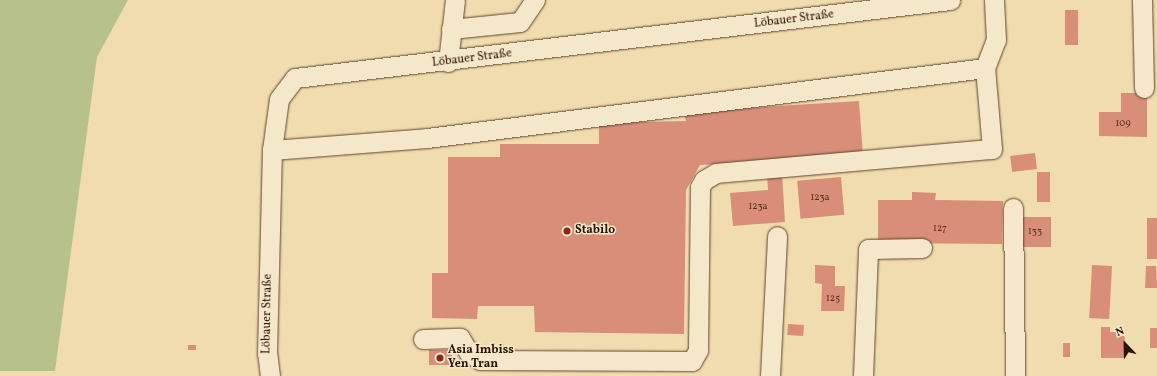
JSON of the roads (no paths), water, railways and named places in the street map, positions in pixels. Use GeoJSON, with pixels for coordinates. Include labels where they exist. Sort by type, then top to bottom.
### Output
{"type":"FeatureCollection","features":[{"type":"Feature","properties":{"kind":"street"},"geometry":{"type":"LineString","coordinates":[[448,62],[455,0]]}},
{"type":"Feature","properties":{"kind":"street"},"geometry":{"type":"LineString","coordinates":[[451,29],[520,22],[535,0]]}},
{"type":"Feature","properties":{"kind":"street","name":"Löbauer Straße"},"geometry":{"type":"LineString","coordinates":[[270,376],[267,353],[272,150],[279,99],[295,78],[448,62],[842,7],[950,0]]}},
{"type":"Feature","properties":{"kind":"street"},"geometry":{"type":"LineString","coordinates":[[423,339],[460,338],[469,353],[480,360],[692,361],[698,350],[700,187],[704,180],[716,173],[992,149],[985,68],[996,40],[994,0]]}},
{"type":"Feature","properties":{"kind":"street"},"geometry":{"type":"LineString","coordinates":[[1142,0],[1144,88]]}},
{"type":"Feature","properties":{"kind":"street"},"geometry":{"type":"LineString","coordinates":[[272,150],[428,138],[985,68]]}},
{"type":"Feature","properties":{"kind":"street"},"geometry":{"type":"LineString","coordinates":[[1012,208],[1015,376]]}},
{"type":"Feature","properties":{"kind":"street"},"geometry":{"type":"LineString","coordinates":[[770,376],[777,236]]}},
{"type":"Feature","properties":{"kind":"street"},"geometry":{"type":"LineString","coordinates":[[863,376],[868,249],[922,248]]}},
{"type":"Feature","properties":{"kind":"place","name":"Stabilo"},"geometry":{"type":"Point","coordinates":[567,231]}},
{"type":"Feature","properties":{"kind":"place","name":"Asia Imbiss Yen Tran"},"geometry":{"type":"Point","coordinates":[440,358]}}]}
